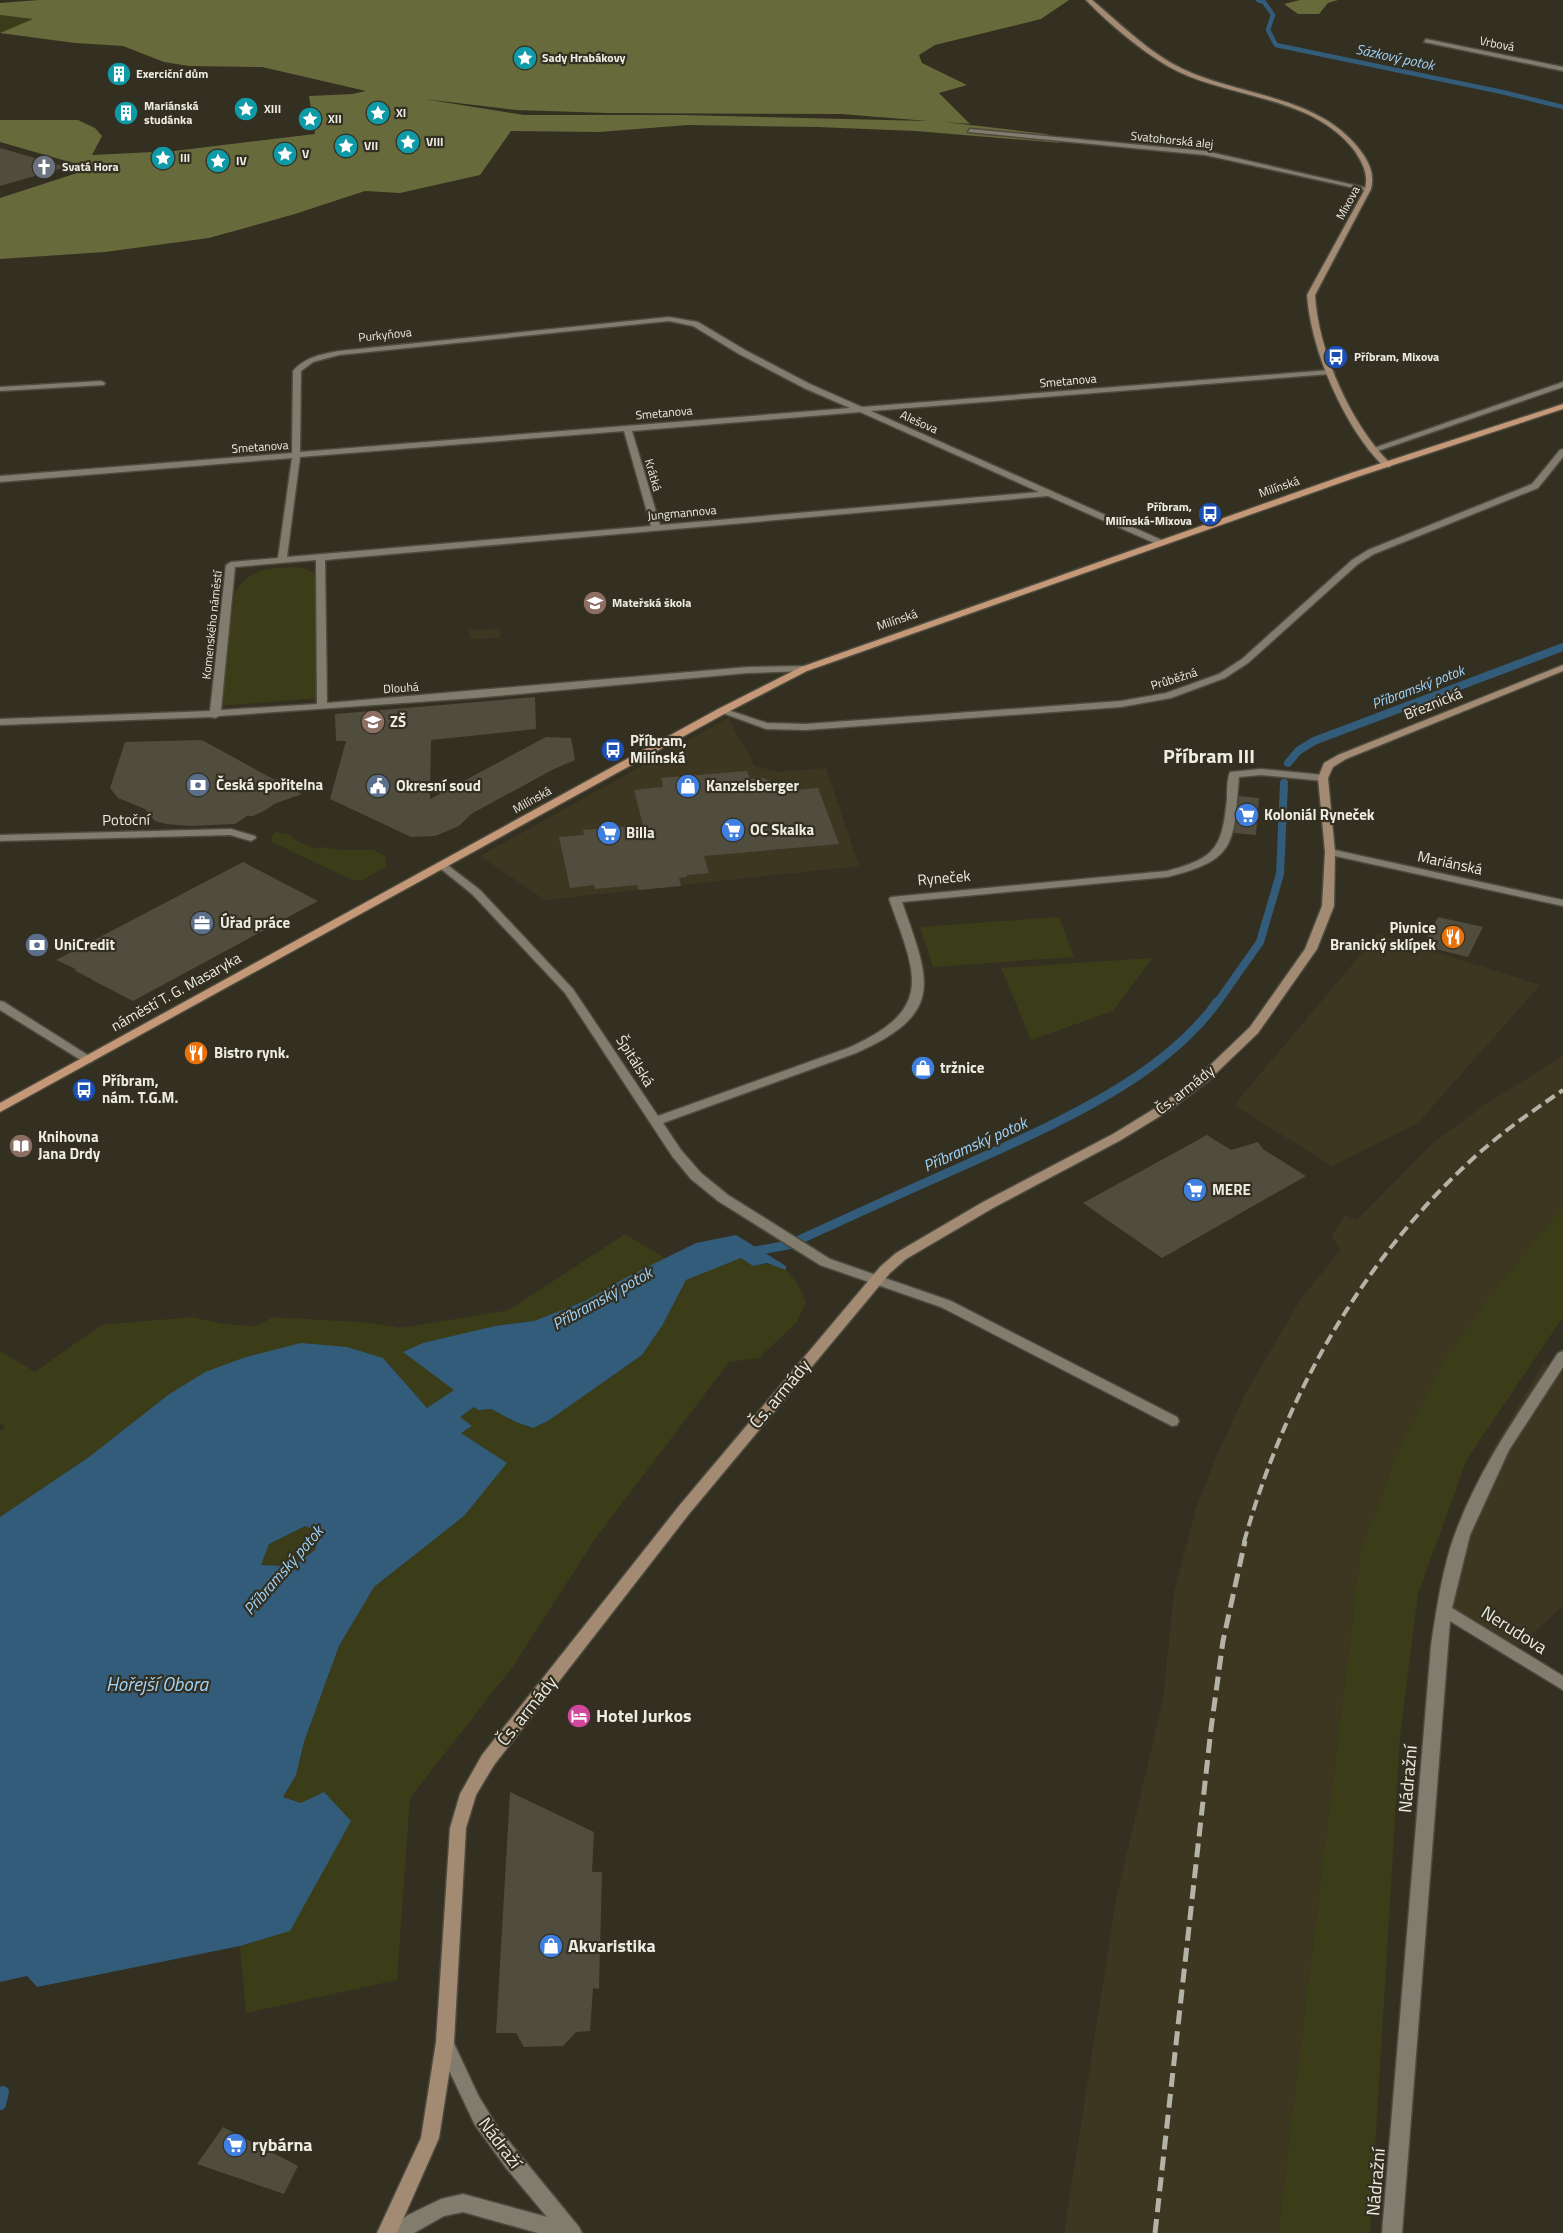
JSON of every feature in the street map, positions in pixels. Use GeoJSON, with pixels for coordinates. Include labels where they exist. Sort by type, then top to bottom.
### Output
{"type":"FeatureCollection","features":[{"type":"Feature","properties":{"kind":"main road","name":"Milínská"},"geometry":{"type":"LineString","coordinates":[[280,954],[722,711],[804,669],[1161,543],[1563,406]]}},
{"type":"Feature","properties":{"kind":"main road","name":"náměstí T. G. Masaryka"},"geometry":{"type":"LineString","coordinates":[[0,1108],[280,954]]}},
{"type":"Feature","properties":{"kind":"street","name":"Mixova"},"geometry":{"type":"LineString","coordinates":[[1088,0],[1149,49],[1181,70],[1300,110],[1334,127],[1354,143],[1368,166],[1371,180],[1368,189],[1311,295],[1310,307],[1330,372],[1357,428],[1372,450],[1387,465]]}},
{"type":"Feature","properties":{"kind":"street","name":"Vrbová"},"geometry":{"type":"LineString","coordinates":[[1426,41],[1563,69]]}},
{"type":"Feature","properties":{"kind":"street","name":"Svatohorská alej"},"geometry":{"type":"LineString","coordinates":[[970,131],[1205,154],[1368,189]]}},
{"type":"Feature","properties":{"kind":"street","name":"Alešova"},"geometry":{"type":"LineString","coordinates":[[670,319],[695,324],[774,370],[808,386],[1047,494],[1161,543]]}},
{"type":"Feature","properties":{"kind":"street","name":"Purkyňova"},"geometry":{"type":"LineString","coordinates":[[282,561],[296,456],[297,371],[302,365],[311,360],[338,353],[670,319]]}},
{"type":"Feature","properties":{"kind":"street","name":"Smetanova"},"geometry":{"type":"LineString","coordinates":[[0,479],[1330,372]]}},
{"type":"Feature","properties":{"kind":"street"},"geometry":{"type":"LineString","coordinates":[[0,389],[101,383]]}},
{"type":"Feature","properties":{"kind":"street"},"geometry":{"type":"LineString","coordinates":[[1372,450],[1563,384]]}},
{"type":"Feature","properties":{"kind":"street"},"geometry":{"type":"LineString","coordinates":[[1550,388],[1563,394]]}},
{"type":"Feature","properties":{"kind":"street","name":"Krátká"},"geometry":{"type":"LineString","coordinates":[[627,429],[656,528]]}},
{"type":"Feature","properties":{"kind":"street","name":"Průběžná"},"geometry":{"type":"LineString","coordinates":[[722,711],[766,726],[806,727],[1121,704],[1168,696],[1222,676],[1245,661],[1355,562],[1371,552],[1535,486],[1563,452]]}},
{"type":"Feature","properties":{"kind":"street","name":"Jungmannova"},"geometry":{"type":"LineString","coordinates":[[320,557],[1047,494]]}},
{"type":"Feature","properties":{"kind":"street"},"geometry":{"type":"LineString","coordinates":[[320,557],[322,706]]}},
{"type":"Feature","properties":{"kind":"street","name":"Komenského náměstí"},"geometry":{"type":"LineString","coordinates":[[216,715],[231,565],[320,557]]}},
{"type":"Feature","properties":{"kind":"street","name":"Dlouhá"},"geometry":{"type":"LineString","coordinates":[[0,722],[119,720],[216,715],[780,668],[804,669]]}},
{"type":"Feature","properties":{"kind":"street","name":"Březnická"},"geometry":{"type":"LineString","coordinates":[[1323,778],[1328,765],[1342,757],[1563,668]]}},
{"type":"Feature","properties":{"kind":"street","name":"Ryneček"},"geometry":{"type":"LineString","coordinates":[[654,1122],[859,1047],[881,1036],[898,1023],[911,1010],[918,993],[919,972],[895,899],[1157,875],[1190,869],[1220,853],[1227,840],[1234,774],[1261,772],[1323,778]]}},
{"type":"Feature","properties":{"kind":"street","name":"Čs. armády"},"geometry":{"type":"LineString","coordinates":[[387,2233],[430,2138],[445,2042],[458,1828],[468,1794],[488,1760],[684,1510],[875,1280],[901,1256],[988,1205],[1117,1137],[1166,1107],[1205,1077],[1254,1030],[1311,949],[1328,906],[1330,852],[1323,778]]}},
{"type":"Feature","properties":{"kind":"street","name":"Potoční"},"geometry":{"type":"LineString","coordinates":[[0,838],[231,832],[251,838]]}},
{"type":"Feature","properties":{"kind":"street","name":"Mariánská"},"geometry":{"type":"LineString","coordinates":[[1330,852],[1563,903]]}},
{"type":"Feature","properties":{"kind":"street","name":"Špitálská"},"geometry":{"type":"LineString","coordinates":[[441,865],[476,892],[569,991],[621,1067],[654,1122],[676,1153],[696,1176],[723,1198],[825,1262],[875,1280]]}},
{"type":"Feature","properties":{"kind":"street"},"geometry":{"type":"LineString","coordinates":[[0,1005],[88,1059]]}},
{"type":"Feature","properties":{"kind":"street"},"geometry":{"type":"LineString","coordinates":[[875,1280],[913,1291],[946,1304],[1172,1421]]}},
{"type":"Feature","properties":{"kind":"street","name":"Nádražní"},"geometry":{"type":"LineString","coordinates":[[1392,2233],[1439,1646],[1444,1610],[1462,1535],[1502,1449],[1560,1366]]}},
{"type":"Feature","properties":{"kind":"street","name":"Nerudova"},"geometry":{"type":"LineString","coordinates":[[1444,1610],[1563,1684]]}},
{"type":"Feature","properties":{"kind":"street","name":"Nádraží"},"geometry":{"type":"LineString","coordinates":[[445,2042],[466,2092],[482,2120],[502,2148],[571,2233]]}},
{"type":"Feature","properties":{"kind":"street","name":"Nádraží"},"geometry":{"type":"LineString","coordinates":[[399,2233],[415,2221],[441,2208],[463,2203],[571,2233]]}},
{"type":"Feature","properties":{"kind":"shaded area"},"geometry":{"type":"Polygon","coordinates":[[[501,629],[499,638],[470,639],[469,630],[501,629]]]}},
{"type":"Feature","properties":{"kind":"shaded area"},"geometry":{"type":"Polygon","coordinates":[[[728,718],[755,766],[778,772],[826,768],[859,866],[545,900],[480,856],[728,718]]]}},
{"type":"Feature","properties":{"kind":"shaded area"},"geometry":{"type":"Polygon","coordinates":[[[1378,934],[1540,985],[1418,1123],[1332,1166],[1234,1105],[1378,934]]]}},
{"type":"Feature","properties":{"kind":"shaded area"},"geometry":{"type":"Polygon","coordinates":[[[1563,1056],[1563,1206],[1491,1295],[1446,1358],[1402,1441],[1361,1550],[1278,2233],[1064,2233],[1116,1900],[1163,1699],[1174,1593],[1195,1511],[1216,1457],[1245,1394],[1301,1299],[1341,1249],[1331,1237],[1345,1215],[1357,1220],[1434,1142],[1486,1104],[1563,1056]]]}},
{"type":"Feature","properties":{"kind":"shaded area"},"geometry":{"type":"Polygon","coordinates":[[[1544,1362],[1563,1374],[1563,1606],[1512,1652],[1439,1603],[1452,1537],[1492,1451],[1544,1362]]]}},
{"type":"Feature","properties":{"kind":"green space"},"geometry":{"type":"Polygon","coordinates":[[[39,0],[1069,0],[1041,19],[935,45],[919,55],[922,63],[967,85],[939,93],[970,124],[944,122],[1047,134],[1060,143],[915,131],[817,127],[688,125],[599,132],[511,131],[480,175],[400,193],[365,191],[295,214],[209,238],[105,252],[0,259],[0,198],[77,173],[80,165],[0,142],[0,120],[78,120],[95,128],[102,136],[92,155],[174,151],[315,134],[309,96],[352,94],[366,91],[262,67],[189,66],[164,62],[123,46],[75,43],[0,33],[33,19],[0,15],[0,3],[39,0]],[[424,99],[524,115],[681,115],[928,121],[841,114],[608,113],[516,110],[424,99]]]}},
{"type":"Feature","properties":{"kind":"green space"},"geometry":{"type":"Polygon","coordinates":[[[1300,0],[1338,0],[1328,3],[1319,14],[1298,14],[1284,4],[1300,0]]]}},
{"type":"Feature","properties":{"kind":"green space"},"geometry":{"type":"Polygon","coordinates":[[[0,15],[34,19],[0,33],[0,15]]]}},
{"type":"Feature","properties":{"kind":"green space"},"geometry":{"type":"Polygon","coordinates":[[[296,567],[309,570],[317,576],[319,698],[219,706],[235,593],[240,585],[253,574],[269,569],[296,567]]]}},
{"type":"Feature","properties":{"kind":"green space"},"geometry":{"type":"Polygon","coordinates":[[[275,832],[290,835],[300,843],[318,849],[321,847],[342,850],[374,850],[385,856],[387,866],[361,881],[352,880],[270,841],[275,832]]]}},
{"type":"Feature","properties":{"kind":"green space"},"geometry":{"type":"Polygon","coordinates":[[[1059,917],[1074,957],[933,967],[920,927],[1059,917]]]}},
{"type":"Feature","properties":{"kind":"green space"},"geometry":{"type":"Polygon","coordinates":[[[1152,958],[1113,1011],[1031,1040],[1001,968],[1152,958]]]}},
{"type":"Feature","properties":{"kind":"green space"},"geometry":{"type":"Polygon","coordinates":[[[1563,1206],[1563,1317],[1467,1459],[1418,1594],[1400,1736],[1370,2233],[1278,2233],[1361,1550],[1402,1441],[1446,1358],[1491,1295],[1563,1206]]]}},
{"type":"Feature","properties":{"kind":"green space"},"geometry":{"type":"Polygon","coordinates":[[[625,1234],[665,1258],[585,1301],[534,1321],[495,1326],[403,1351],[455,1390],[427,1408],[383,1358],[205,1372],[168,1395],[89,1457],[0,1517],[0,1431],[6,1427],[0,1423],[0,1351],[35,1372],[101,1325],[192,1317],[224,1324],[257,1326],[273,1317],[371,1323],[400,1328],[509,1310],[625,1234]]]}},
{"type":"Feature","properties":{"kind":"green space"},"geometry":{"type":"Polygon","coordinates":[[[741,1258],[753,1266],[764,1264],[780,1267],[793,1277],[806,1302],[797,1322],[759,1358],[729,1362],[593,1542],[514,1665],[410,1798],[397,1980],[246,2013],[240,1946],[290,1931],[301,1803],[283,1797],[296,1775],[304,1742],[339,1646],[374,1587],[464,1516],[506,1463],[461,1433],[459,1417],[474,1407],[479,1410],[491,1409],[516,1422],[533,1428],[548,1421],[642,1355],[662,1326],[686,1280],[741,1258]]]}},
{"type":"Feature","properties":{"kind":"green space"},"geometry":{"type":"Polygon","coordinates":[[[305,1525],[320,1532],[315,1550],[293,1566],[260,1565],[269,1544],[305,1525]]]}},
{"type":"Feature","properties":{"kind":"water","name":"Hořejší Obora"},"geometry":{"type":"Polygon","coordinates":[[[736,1235],[786,1266],[786,1270],[767,1263],[753,1266],[741,1258],[686,1280],[662,1326],[642,1355],[548,1421],[533,1428],[516,1422],[491,1409],[478,1410],[474,1407],[460,1417],[472,1426],[461,1433],[507,1463],[464,1516],[374,1587],[339,1646],[304,1742],[296,1775],[283,1797],[301,1803],[324,1792],[351,1821],[290,1931],[240,1946],[37,1987],[27,1976],[0,1982],[0,1517],[89,1457],[168,1395],[205,1372],[246,1357],[301,1343],[347,1347],[383,1358],[427,1408],[454,1390],[403,1352],[423,1343],[495,1326],[534,1321],[585,1301],[627,1277],[696,1243],[736,1235]],[[305,1526],[269,1544],[261,1565],[293,1566],[315,1550],[320,1532],[305,1526]]]}},
{"type":"Feature","properties":{"kind":"building","name":"Svatá Hora"},"geometry":{"type":"Polygon","coordinates":[[[0,148],[66,167],[0,186],[0,148]]]}},
{"type":"Feature","properties":{"kind":"building"},"geometry":{"type":"Polygon","coordinates":[[[535,697],[536,729],[431,740],[430,799],[546,737],[571,738],[575,760],[554,769],[471,814],[459,826],[435,836],[411,837],[330,799],[346,741],[336,741],[335,714],[535,697]]]}},
{"type":"Feature","properties":{"kind":"building","name":"Česká spořitelna"},"geometry":{"type":"Polygon","coordinates":[[[202,740],[302,794],[274,804],[253,816],[247,816],[235,824],[190,826],[155,821],[145,809],[118,798],[110,788],[125,742],[202,740]]]}},
{"type":"Feature","properties":{"kind":"building","name":"OC Skalka"},"geometry":{"type":"Polygon","coordinates":[[[747,771],[750,779],[763,778],[795,790],[818,788],[839,844],[704,856],[709,873],[687,875],[687,877],[679,878],[681,886],[639,890],[637,885],[595,889],[594,885],[570,888],[559,837],[584,835],[583,830],[643,825],[634,790],[663,787],[661,778],[747,771]]]}},
{"type":"Feature","properties":{"kind":"building","name":"Koloniál Ryneček"},"geometry":{"type":"Polygon","coordinates":[[[1239,796],[1259,798],[1256,835],[1234,833],[1239,796]]]}},
{"type":"Feature","properties":{"kind":"building","name":"Úřad práce"},"geometry":{"type":"Polygon","coordinates":[[[243,862],[318,901],[133,1001],[56,960],[243,862]]]}},
{"type":"Feature","properties":{"kind":"building","name":"Pivnice Branický sklípek"},"geometry":{"type":"Polygon","coordinates":[[[1438,917],[1483,927],[1468,957],[1423,946],[1438,917]]]}},
{"type":"Feature","properties":{"kind":"building","name":"MERE"},"geometry":{"type":"Polygon","coordinates":[[[1207,1135],[1231,1150],[1258,1142],[1263,1149],[1306,1176],[1162,1258],[1083,1203],[1207,1135]]]}},
{"type":"Feature","properties":{"kind":"building","name":"Akvaristika"},"geometry":{"type":"Polygon","coordinates":[[[510,1792],[594,1832],[592,1872],[602,1872],[599,1989],[593,1988],[590,2031],[576,2032],[563,2046],[524,2047],[516,2033],[496,2033],[510,1792]]]}},
{"type":"Feature","properties":{"kind":"building","name":"rybárna"},"geometry":{"type":"Polygon","coordinates":[[[223,2127],[298,2166],[284,2194],[197,2164],[223,2127]]]}},
{"type":"Feature","properties":{"kind":"waterway","name":"Sázkový potok"},"geometry":{"type":"LineString","coordinates":[[1258,0],[1264,2],[1273,15],[1268,30],[1276,45],[1502,92],[1563,107]]}},
{"type":"Feature","properties":{"kind":"waterway","name":"Příbramský potok"},"geometry":{"type":"LineString","coordinates":[[1288,763],[1298,751],[1314,741],[1563,647]]}},
{"type":"Feature","properties":{"kind":"waterway","name":"Příbramský potok"},"geometry":{"type":"LineString","coordinates":[[1217,1003],[1260,942],[1280,874],[1284,783]]}},
{"type":"Feature","properties":{"kind":"waterway","name":"Příbramský potok"},"geometry":{"type":"LineString","coordinates":[[750,1252],[788,1245],[1067,1117],[1135,1078],[1166,1055],[1194,1030],[1217,1002]]}},
{"type":"Feature","properties":{"kind":"waterway","name":"Příbramský potok"},"geometry":{"type":"LineString","coordinates":[[0,2104],[3,2092]]}},
{"type":"Feature","properties":{"kind":"railway"},"geometry":{"type":"LineString","coordinates":[[1244,1542],[1261,1487],[1282,1434],[1306,1382],[1334,1331],[1365,1283],[1399,1237],[1437,1194],[1478,1154],[1520,1120],[1563,1090]]}},
{"type":"Feature","properties":{"kind":"railway"},"geometry":{"type":"LineString","coordinates":[[1155,2233],[1211,1729],[1223,1641],[1245,1541]]}},
{"type":"Feature","properties":{"kind":"place","name":"Sady Hrabákovy"},"geometry":{"type":"Point","coordinates":[525,58]}},
{"type":"Feature","properties":{"kind":"place","name":"Exerciční dům"},"geometry":{"type":"Point","coordinates":[119,74]}},
{"type":"Feature","properties":{"kind":"place","name":"XIII"},"geometry":{"type":"Point","coordinates":[246,109]}},
{"type":"Feature","properties":{"kind":"place","name":"Mariánská studánka"},"geometry":{"type":"Point","coordinates":[126,113]}},
{"type":"Feature","properties":{"kind":"place","name":"XI"},"geometry":{"type":"Point","coordinates":[378,113]}},
{"type":"Feature","properties":{"kind":"place","name":"XII"},"geometry":{"type":"Point","coordinates":[310,119]}},
{"type":"Feature","properties":{"kind":"place","name":"VIII"},"geometry":{"type":"Point","coordinates":[408,142]}},
{"type":"Feature","properties":{"kind":"place","name":"VII"},"geometry":{"type":"Point","coordinates":[346,146]}},
{"type":"Feature","properties":{"kind":"place","name":"V"},"geometry":{"type":"Point","coordinates":[285,154]}},
{"type":"Feature","properties":{"kind":"place","name":"III"},"geometry":{"type":"Point","coordinates":[163,158]}},
{"type":"Feature","properties":{"kind":"place","name":"IV"},"geometry":{"type":"Point","coordinates":[218,161]}},
{"type":"Feature","properties":{"kind":"place","name":"Svatá Hora"},"geometry":{"type":"Point","coordinates":[44,167]}},
{"type":"Feature","properties":{"kind":"place","name":"Příbram, Mixova"},"geometry":{"type":"Point","coordinates":[1336,357]}},
{"type":"Feature","properties":{"kind":"place","name":"Příbram, Milínská-Mixova"},"geometry":{"type":"Point","coordinates":[1210,514]}},
{"type":"Feature","properties":{"kind":"place","name":"Mateřská škola"},"geometry":{"type":"Point","coordinates":[595,603]}},
{"type":"Feature","properties":{"kind":"place","name":"ZŠ"},"geometry":{"type":"Point","coordinates":[373,722]}},
{"type":"Feature","properties":{"kind":"place","name":"Příbram, Milínská"},"geometry":{"type":"Point","coordinates":[613,750]}},
{"type":"Feature","properties":{"kind":"place","name":"Česká spořitelna"},"geometry":{"type":"Point","coordinates":[198,785]}},
{"type":"Feature","properties":{"kind":"place","name":"Okresní soud"},"geometry":{"type":"Point","coordinates":[378,786]}},
{"type":"Feature","properties":{"kind":"place","name":"Kanzelsberger"},"geometry":{"type":"Point","coordinates":[688,786]}},
{"type":"Feature","properties":{"kind":"place","name":"Koloniál Ryneček"},"geometry":{"type":"Point","coordinates":[1247,815]}},
{"type":"Feature","properties":{"kind":"place","name":"OC Skalka"},"geometry":{"type":"Point","coordinates":[733,830]}},
{"type":"Feature","properties":{"kind":"place","name":"Billa"},"geometry":{"type":"Point","coordinates":[609,833]}},
{"type":"Feature","properties":{"kind":"place","name":"Úřad práce"},"geometry":{"type":"Point","coordinates":[202,923]}},
{"type":"Feature","properties":{"kind":"place","name":"Pivnice Branický sklípek"},"geometry":{"type":"Point","coordinates":[1453,937]}},
{"type":"Feature","properties":{"kind":"place","name":"UniCredit"},"geometry":{"type":"Point","coordinates":[37,945]}},
{"type":"Feature","properties":{"kind":"place","name":"Bistro rynk."},"geometry":{"type":"Point","coordinates":[196,1053]}},
{"type":"Feature","properties":{"kind":"place","name":"tržnice"},"geometry":{"type":"Point","coordinates":[923,1068]}},
{"type":"Feature","properties":{"kind":"place","name":"Příbram, nám. T.G.M."},"geometry":{"type":"Point","coordinates":[84,1090]}},
{"type":"Feature","properties":{"kind":"place","name":"Knihovna Jana Drdy"},"geometry":{"type":"Point","coordinates":[21,1146]}},
{"type":"Feature","properties":{"kind":"place","name":"MERE"},"geometry":{"type":"Point","coordinates":[1195,1190]}},
{"type":"Feature","properties":{"kind":"place","name":"Hotel Jurkos"},"geometry":{"type":"Point","coordinates":[579,1716]}},
{"type":"Feature","properties":{"kind":"place","name":"Akvaristika"},"geometry":{"type":"Point","coordinates":[551,1946]}},
{"type":"Feature","properties":{"kind":"place","name":"rybárna"},"geometry":{"type":"Point","coordinates":[235,2145]}},
{"type":"Feature","properties":{"kind":"district","name":"Příbram III"},"geometry":{"type":"Point","coordinates":[1209,756]}}]}
